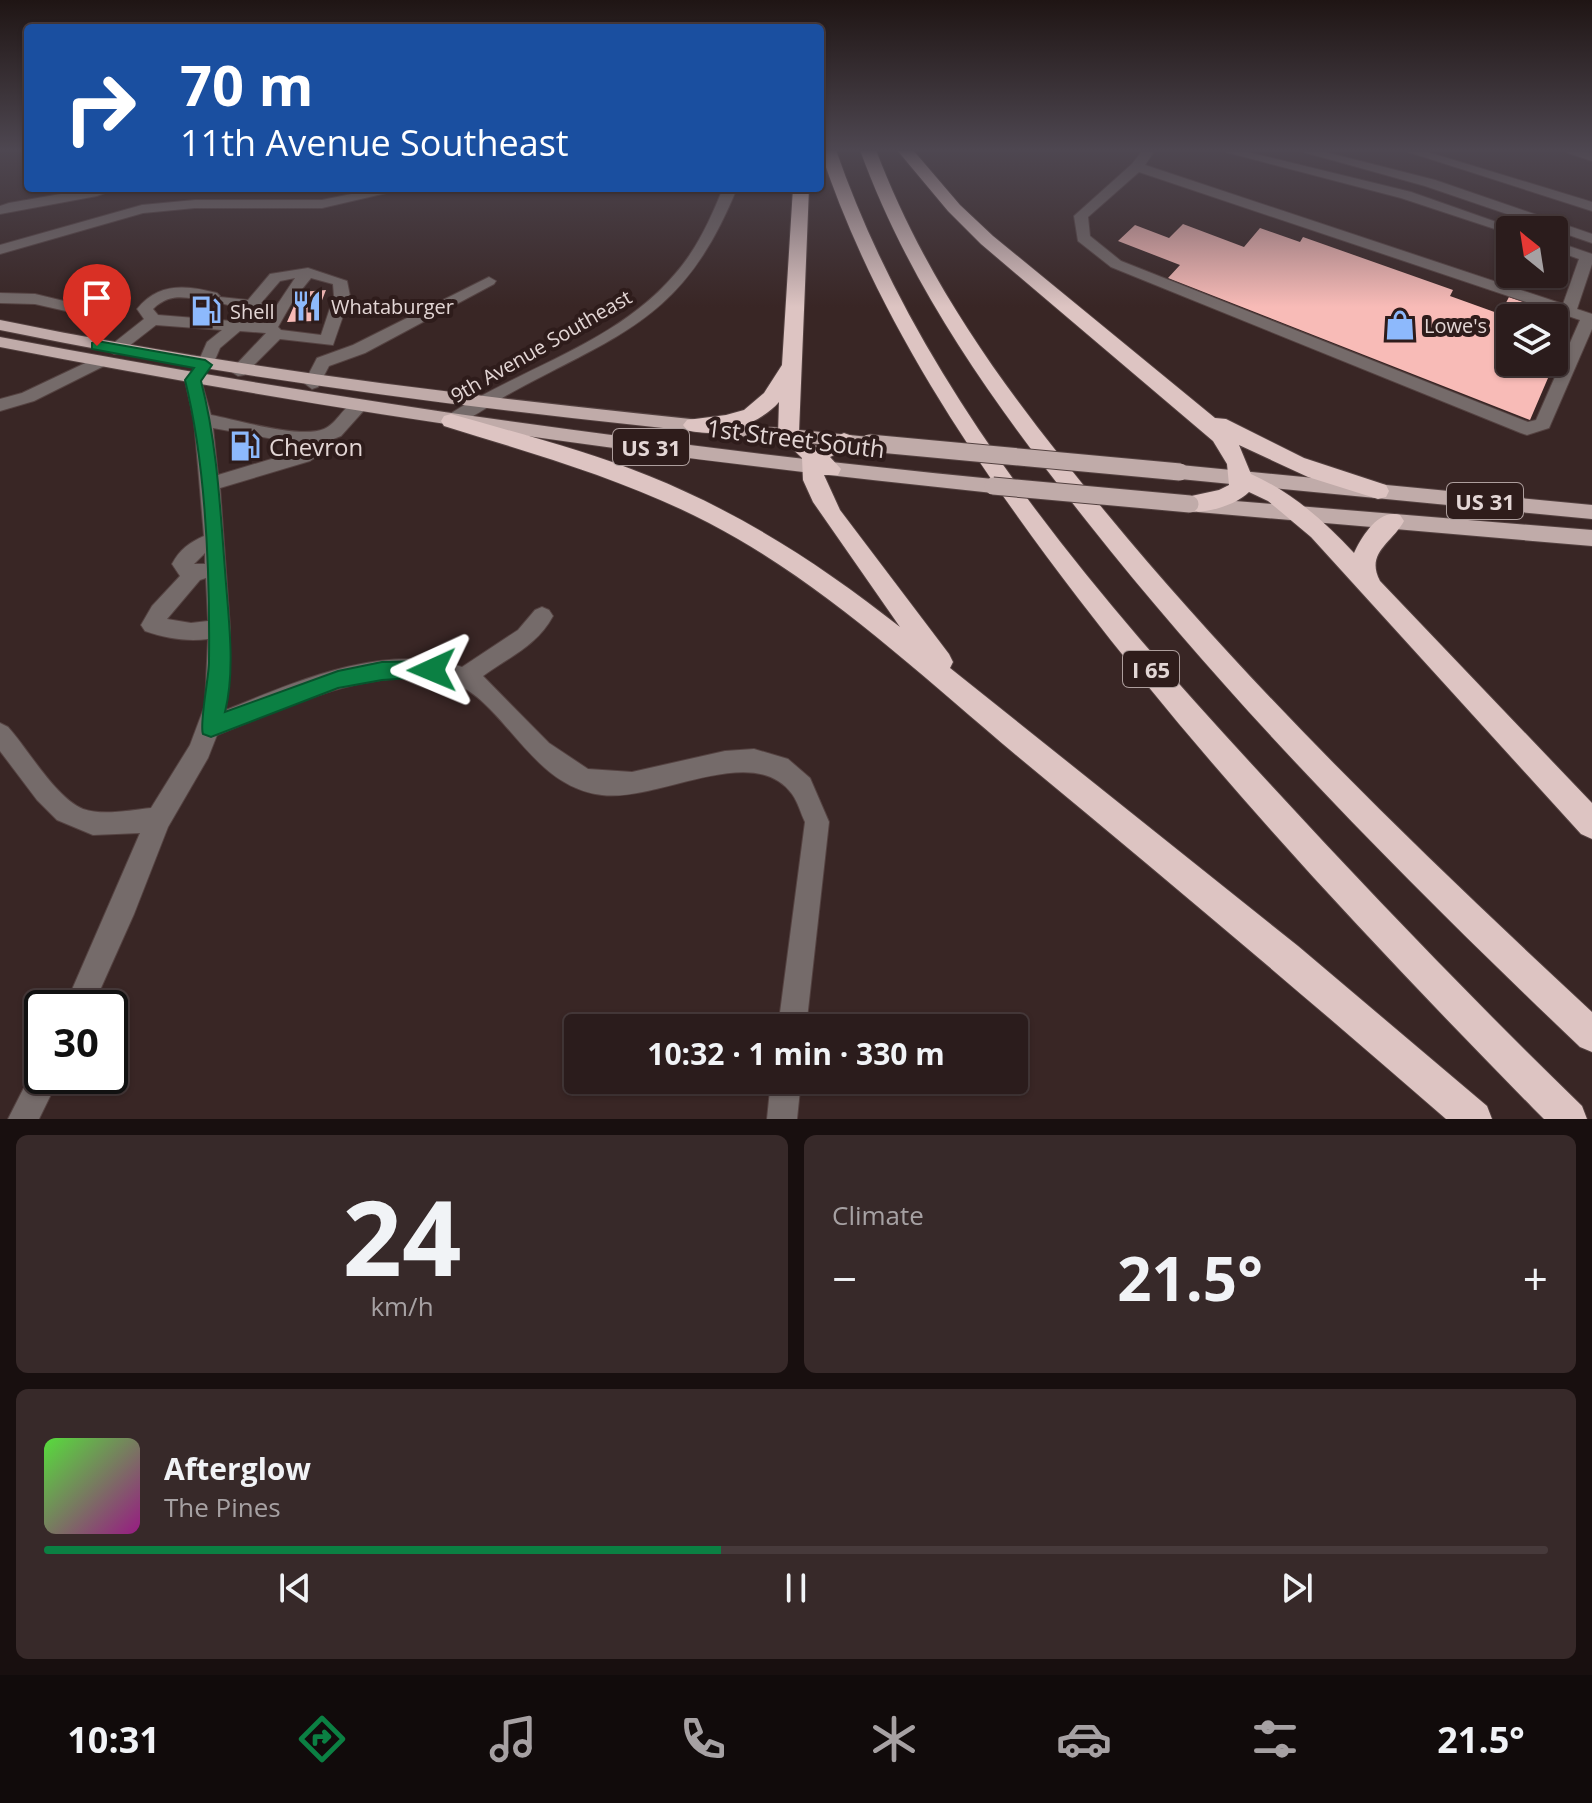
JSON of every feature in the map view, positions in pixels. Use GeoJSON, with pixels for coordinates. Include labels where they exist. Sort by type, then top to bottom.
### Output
{"type":"FeatureCollection","features":[{"type":"Feature","properties":{"kind":"highway"},"geometry":{"type":"LineString","coordinates":[[801,202],[789,435],[826,466],[832,516],[884,589],[936,658],[1005,731]]}},
{"type":"Feature","properties":{"kind":"highway","name":"I 65"},"geometry":{"type":"LineString","coordinates":[[847,202],[858,234],[889,297],[964,424],[1056,551],[1229,761],[1427,974],[1569,1119]]}},
{"type":"Feature","properties":{"kind":"highway","name":"I 65"},"geometry":{"type":"LineString","coordinates":[[890,202],[904,237],[953,321],[1028,432],[1108,532],[1210,651],[1317,764],[1397,847],[1592,1035]]}},
{"type":"Feature","properties":{"kind":"highway"},"geometry":{"type":"LineString","coordinates":[[949,202],[987,240],[1215,429],[1238,458],[1239,489],[1225,497],[1190,504]]}},
{"type":"Feature","properties":{"kind":"highway"},"geometry":{"type":"LineString","coordinates":[[694,425],[722,425],[766,407],[780,386],[791,356]]}},
{"type":"Feature","properties":{"kind":"highway"},"geometry":{"type":"LineString","coordinates":[[1182,402],[1275,456],[1378,491]]}},
{"type":"Feature","properties":{"kind":"highway"},"geometry":{"type":"LineString","coordinates":[[451,421],[605,468],[744,531],[837,592],[1286,958],[1474,1119]]}},
{"type":"Feature","properties":{"kind":"highway"},"geometry":{"type":"LineString","coordinates":[[826,466],[857,442]]}},
{"type":"Feature","properties":{"kind":"highway"},"geometry":{"type":"LineString","coordinates":[[1241,479],[1276,495],[1300,513],[1592,824]]}},
{"type":"Feature","properties":{"kind":"highway"},"geometry":{"type":"LineString","coordinates":[[1379,595],[1365,577],[1364,555],[1369,543],[1392,521]]}},
{"type":"Feature","properties":{"kind":"main road","name":"1st Street South"},"geometry":{"type":"LineString","coordinates":[[0,325],[358,407],[451,421],[826,466],[1190,504],[1592,538]]}},
{"type":"Feature","properties":{"kind":"main road","name":"1st Street South"},"geometry":{"type":"LineString","coordinates":[[0,342],[98,362],[199,373],[238,371],[474,404],[1592,512]]}},
{"type":"Feature","properties":{"kind":"main road"},"geometry":{"type":"LineString","coordinates":[[98,362],[114,349]]}},
{"type":"Feature","properties":{"kind":"street"},"geometry":{"type":"LineString","coordinates":[[0,203],[0,210],[32,202]]}},
{"type":"Feature","properties":{"kind":"street"},"geometry":{"type":"LineString","coordinates":[[0,250],[142,209],[195,204],[335,202]]}},
{"type":"Feature","properties":{"kind":"street","name":"9th Avenue Southeast"},"geometry":{"type":"LineString","coordinates":[[451,421],[474,404],[587,348],[654,305],[696,255],[723,202]]}},
{"type":"Feature","properties":{"kind":"street"},"geometry":{"type":"LineString","coordinates":[[1097,202],[1081,216],[1083,238],[1116,264],[1527,429],[1543,424],[1590,318],[1568,311],[1587,257],[1568,250]]}},
{"type":"Feature","properties":{"kind":"street"},"geometry":{"type":"LineString","coordinates":[[1242,202],[1547,304]]}},
{"type":"Feature","properties":{"kind":"street"},"geometry":{"type":"LineString","coordinates":[[1428,202],[1496,225]]}},
{"type":"Feature","properties":{"kind":"street"},"geometry":{"type":"LineString","coordinates":[[1486,202],[1592,239]]}},
{"type":"Feature","properties":{"kind":"street"},"geometry":{"type":"LineString","coordinates":[[1521,202],[1592,227]]}},
{"type":"Feature","properties":{"kind":"street"},"geometry":{"type":"LineString","coordinates":[[251,306],[275,277],[308,272],[340,281],[342,296],[323,362],[312,383]]}},
{"type":"Feature","properties":{"kind":"street"},"geometry":{"type":"LineString","coordinates":[[238,371],[273,331],[287,297],[308,272]]}},
{"type":"Feature","properties":{"kind":"street"},"geometry":{"type":"LineString","coordinates":[[323,362],[359,349],[489,281]]}},
{"type":"Feature","properties":{"kind":"street"},"geometry":{"type":"LineString","coordinates":[[153,320],[145,309],[153,299],[182,289],[257,307],[213,346],[199,373],[213,541],[204,570],[156,616],[152,625],[191,632],[219,628]]}},
{"type":"Feature","properties":{"kind":"street"},"geometry":{"type":"LineString","coordinates":[[0,298],[35,299],[88,311]]}},
{"type":"Feature","properties":{"kind":"street"},"geometry":{"type":"LineString","coordinates":[[114,349],[153,320],[238,326],[327,341]]}},
{"type":"Feature","properties":{"kind":"street"},"geometry":{"type":"LineString","coordinates":[[0,405],[28,397],[98,362]]}},
{"type":"Feature","properties":{"kind":"street"},"geometry":{"type":"LineString","coordinates":[[203,420],[318,439],[335,432],[358,407]]}},
{"type":"Feature","properties":{"kind":"street"},"geometry":{"type":"LineString","coordinates":[[210,484],[304,456],[314,449],[318,439]]}},
{"type":"Feature","properties":{"kind":"street"},"geometry":{"type":"LineString","coordinates":[[204,570],[183,568],[184,559],[194,549],[213,541]]}},
{"type":"Feature","properties":{"kind":"street"},"geometry":{"type":"LineString","coordinates":[[86,990],[125,905],[158,820],[211,727],[216,705],[219,628],[204,570]]}},
{"type":"Feature","properties":{"kind":"street"},"geometry":{"type":"LineString","coordinates":[[466,677],[481,663],[531,635],[542,616]]}},
{"type":"Feature","properties":{"kind":"street"},"geometry":{"type":"LineString","coordinates":[[211,727],[301,692],[359,674],[432,670],[466,677],[557,766],[592,781],[620,785],[652,781],[719,761],[753,760],[774,764],[808,796],[817,822],[794,1014]]}},
{"type":"Feature","properties":{"kind":"street"},"geometry":{"type":"LineString","coordinates":[[0,734],[56,802],[77,819],[106,823],[158,820]]}},
{"type":"Feature","properties":{"kind":"street"},"geometry":{"type":"LineString","coordinates":[[23,1119],[36,1094]]}},
{"type":"Feature","properties":{"kind":"street"},"geometry":{"type":"LineString","coordinates":[[782,1119],[785,1094]]}},
{"type":"Feature","properties":{"kind":"building","name":"Lowe's"},"geometry":{"type":"Polygon","coordinates":[[[1183,224],[1244,247],[1260,228],[1300,242],[1303,237],[1453,290],[1450,296],[1496,313],[1496,376],[1549,376],[1530,420],[1168,278],[1180,265],[1118,241],[1135,225],[1169,238],[1183,224]]]}},
{"type":"Feature","properties":{"kind":"building","name":"Whataburger"},"geometry":{"type":"Polygon","coordinates":[[[326,290],[314,321],[287,322],[300,292],[326,290]]]}},
{"type":"Feature","properties":{"kind":"building","name":"Lowe's"},"geometry":{"type":"Polygon","coordinates":[[[1509,297],[1530,304],[1505,304],[1509,297]]]}},
{"type":"Feature","properties":{"kind":"place","name":"Whataburger"},"geometry":{"type":"Point","coordinates":[307,306]}},
{"type":"Feature","properties":{"kind":"place","name":"Shell"},"geometry":{"type":"Point","coordinates":[206,311]}},
{"type":"Feature","properties":{"kind":"place","name":"Lowe's"},"geometry":{"type":"Point","coordinates":[1400,325]}},
{"type":"Feature","properties":{"kind":"place","name":"Chevron"},"geometry":{"type":"Point","coordinates":[245,446]}},
{"type":"Feature","properties":{"kind":"route"},"geometry":{"type":"LineString","coordinates":[[97,346],[205,365],[193,380],[208,459],[218,610],[219,665],[211,727],[359,674],[432,670]]}}]}
